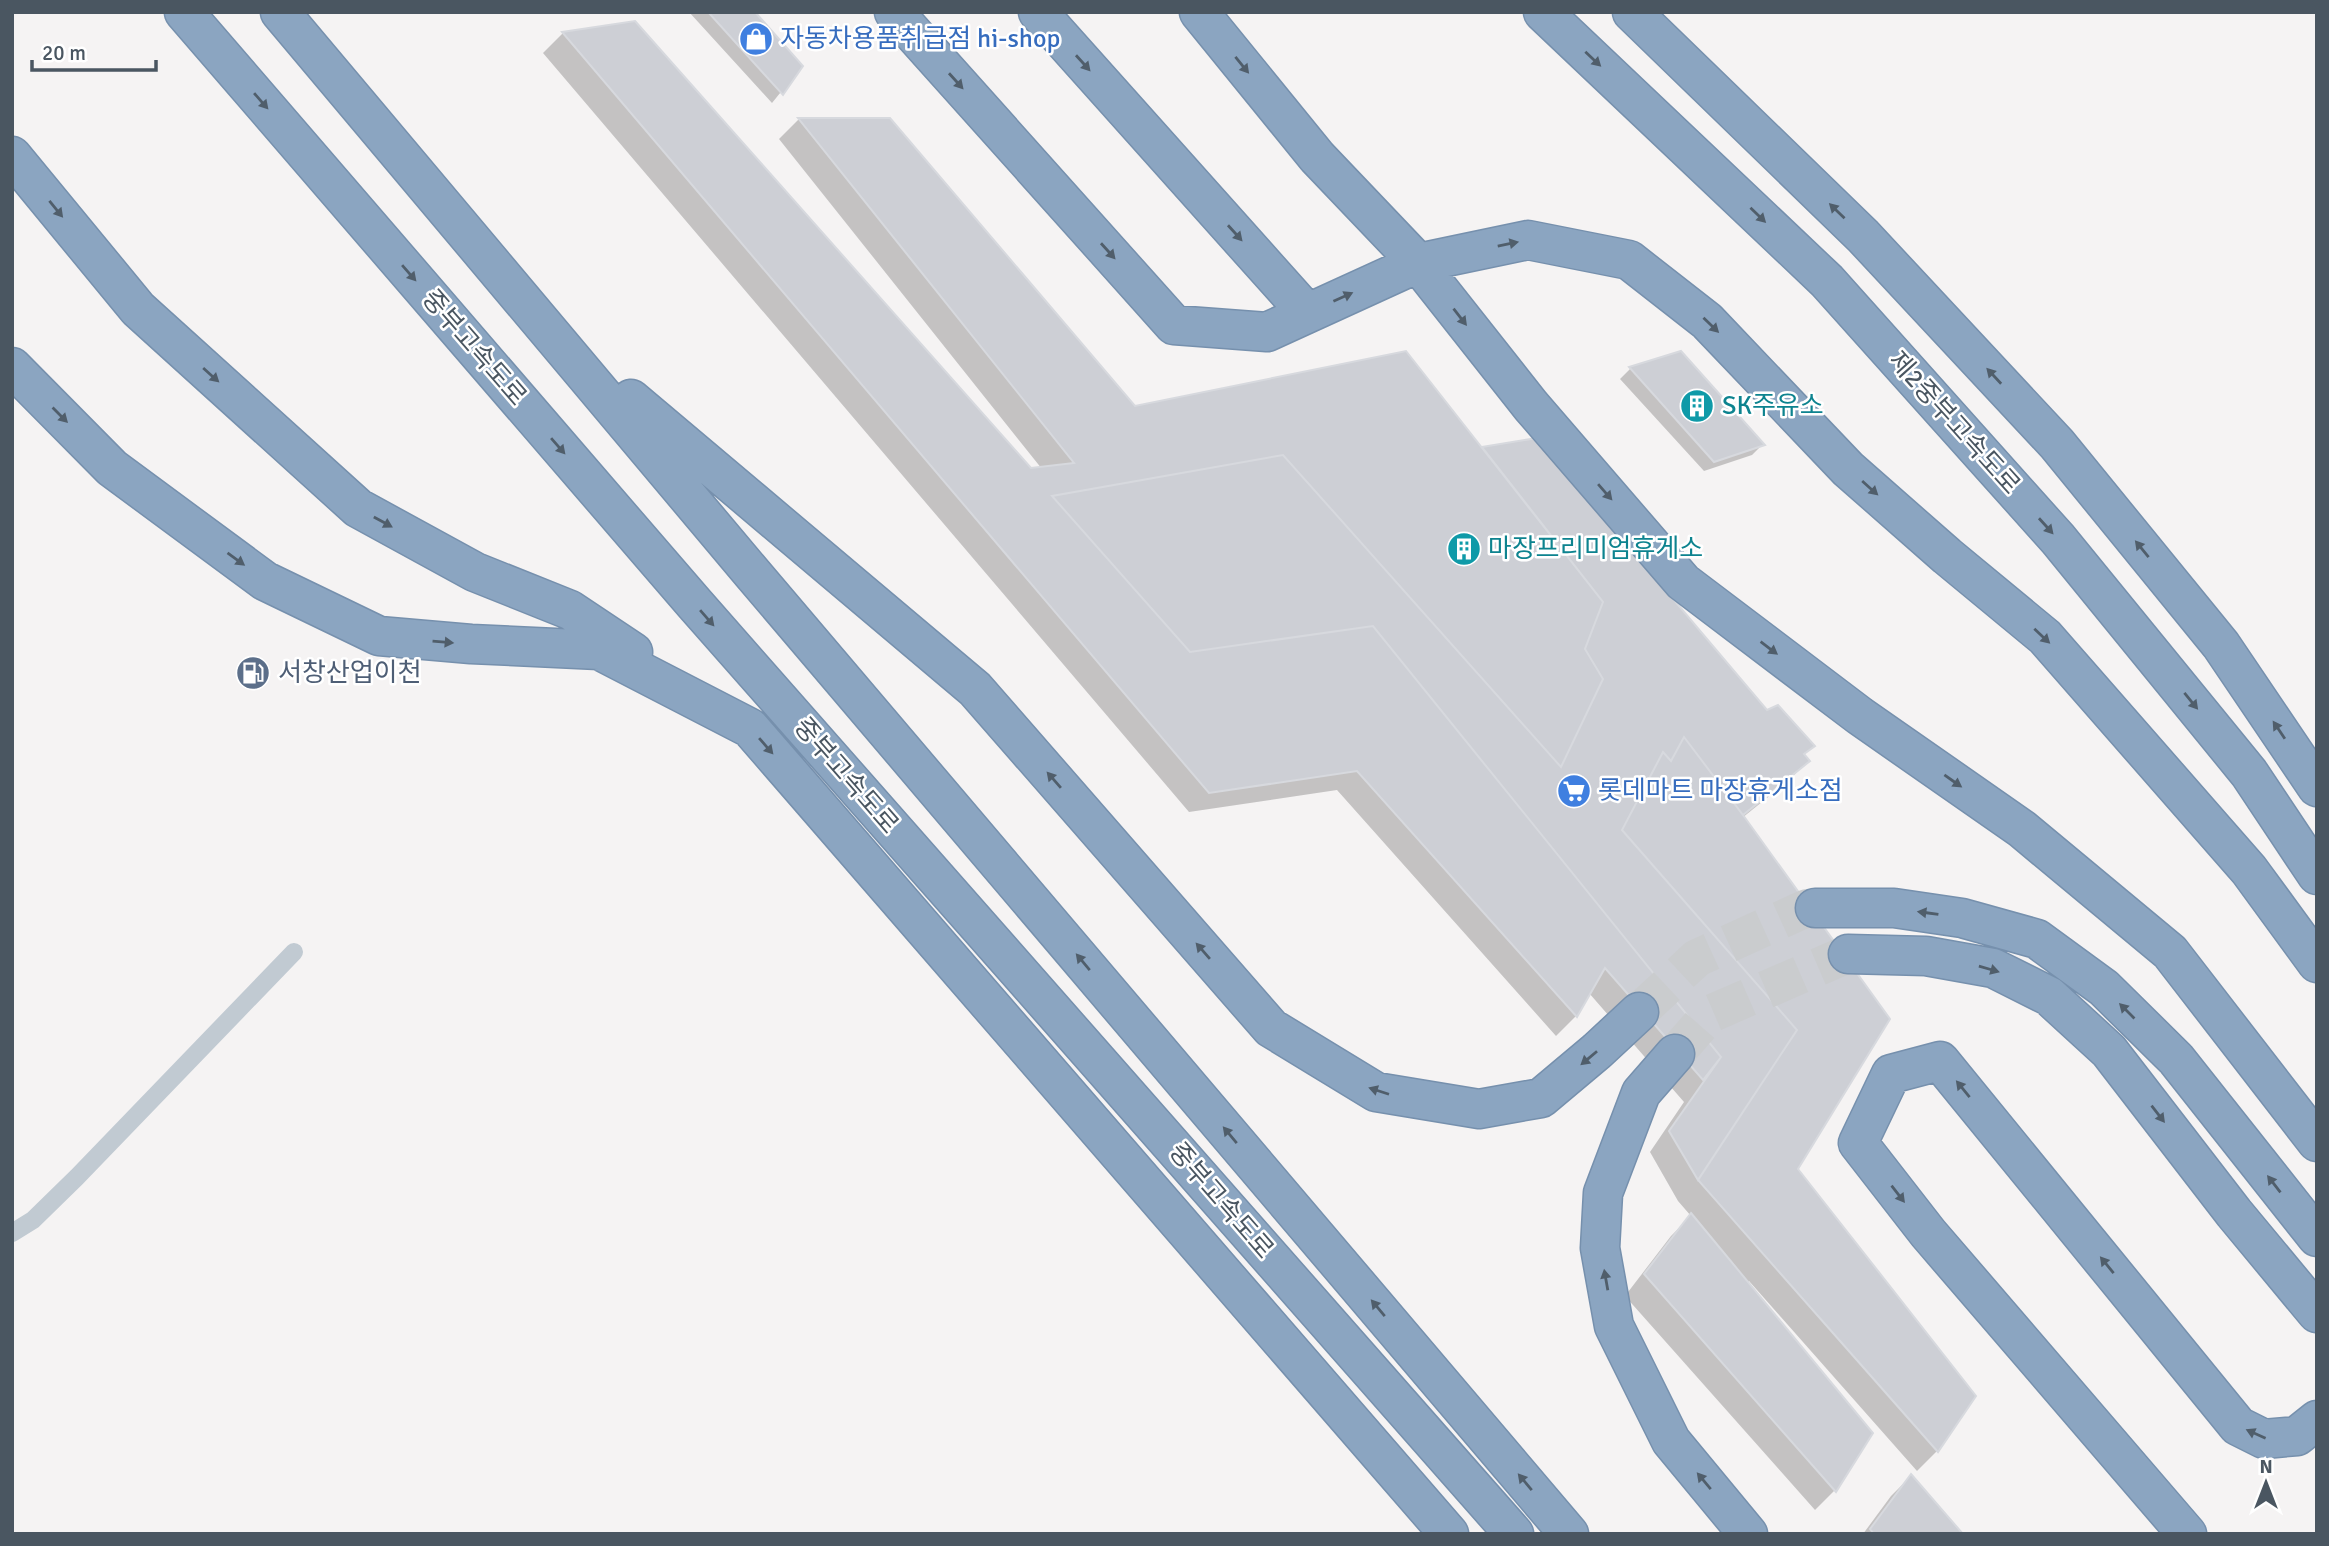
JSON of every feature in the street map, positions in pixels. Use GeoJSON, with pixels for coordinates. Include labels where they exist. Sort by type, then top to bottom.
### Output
{"type":"FeatureCollection","features":[{"type":"Feature","properties":{"kind":"highway","name":"중부고속도로"},"geometry":{"type":"LineString","coordinates":[[184,12],[694,603],[1514,1534]]}},
{"type":"Feature","properties":{"kind":"highway","name":"중부고속도로"},"geometry":{"type":"LineString","coordinates":[[279,12],[1569,1534]]}},
{"type":"Feature","properties":{"kind":"highway"},"geometry":{"type":"LineString","coordinates":[[894,12],[1174,325],[1268,332],[1418,263],[1528,240],[1629,260],[1707,321],[1848,469],[2045,637],[2249,870],[2317,963]]}},
{"type":"Feature","properties":{"kind":"highway"},"geometry":{"type":"LineString","coordinates":[[1038,12],[1307,313]]}},
{"type":"Feature","properties":{"kind":"highway"},"geometry":{"type":"LineString","coordinates":[[1199,12],[1317,157],[1418,263],[1531,406],[1683,582],[1860,716],[2022,829],[2170,952],[2317,1142]]}},
{"type":"Feature","properties":{"kind":"highway","name":"제2중부고속도로"},"geometry":{"type":"LineString","coordinates":[[1543,12],[1827,281],[2058,539],[2249,773],[2317,874]]}},
{"type":"Feature","properties":{"kind":"highway"},"geometry":{"type":"LineString","coordinates":[[1632,12],[1863,236],[2057,444],[2221,645],[2317,787]]}},
{"type":"Feature","properties":{"kind":"highway"},"geometry":{"type":"LineString","coordinates":[[12,156],[138,309],[358,508],[475,572],[570,610],[730,717]]}},
{"type":"Feature","properties":{"kind":"highway"},"geometry":{"type":"LineString","coordinates":[[553,334],[975,689],[1271,1028],[1376,1092],[1479,1109],[1541,1098],[1639,1012]]}},
{"type":"Feature","properties":{"kind":"highway"},"geometry":{"type":"LineString","coordinates":[[12,367],[112,468],[265,581],[379,636],[471,644],[599,650],[750,728],[1448,1534]]}},
{"type":"Feature","properties":{"kind":"highway"},"geometry":{"type":"LineString","coordinates":[[1815,908],[1894,908],[1962,918],[2037,939],[2104,988],[2176,1059],[2317,1237]]}},
{"type":"Feature","properties":{"kind":"highway"},"geometry":{"type":"LineString","coordinates":[[1849,954],[1926,956],[1993,968],[2049,996],[2109,1051],[2234,1213],[2317,1313]]}},
{"type":"Feature","properties":{"kind":"highway"},"geometry":{"type":"LineString","coordinates":[[1675,1054],[1641,1093],[1603,1193],[1600,1248],[1614,1326],[1671,1441],[1748,1534]]}},
{"type":"Feature","properties":{"kind":"highway"},"geometry":{"type":"LineString","coordinates":[[2187,1534],[1928,1233],[1858,1143],[1891,1074],[1940,1061],[2238,1426],[2264,1440],[2297,1436],[2317,1420]]}},
{"type":"Feature","properties":{"kind":"lane"},"geometry":{"type":"LineString","coordinates":[[12,1233],[33,1220],[77,1177],[294,952]]}},
{"type":"Feature","properties":{"kind":"building","name":"자동차용품취급점 hi-shop"},"geometry":{"type":"Polygon","coordinates":[[[708,12],[755,12],[803,66],[783,95],[708,12]]]}},
{"type":"Feature","properties":{"kind":"building","name":"마장프리미엄휴게소"},"geometry":{"type":"Polygon","coordinates":[[[635,21],[1031,468],[1074,463],[798,118],[890,118],[1135,406],[1406,351],[1603,602],[1585,649],[1603,679],[1561,767],[1283,455],[1052,496],[1190,652],[1373,626],[1721,1057],[1703,1080],[1605,968],[1577,1017],[1357,771],[1209,793],[562,32],[635,21]]]}},
{"type":"Feature","properties":{"kind":"building","name":"SK주유소"},"geometry":{"type":"Polygon","coordinates":[[[1681,351],[1765,445],[1714,462],[1629,367],[1681,351]]]}},
{"type":"Feature","properties":{"kind":"building","name":"롯데마트 마장휴게소점"},"geometry":{"type":"Polygon","coordinates":[[[1537,438],[1767,710],[1778,705],[1815,746],[1804,754],[1810,761],[1743,815],[1684,737],[1671,761],[1663,752],[1622,830],[1797,1030],[1698,1180],[1669,1131],[1721,1057],[1373,626],[1190,652],[1052,496],[1283,455],[1561,767],[1603,679],[1585,649],[1603,602],[1482,447],[1537,438]]]}},
{"type":"Feature","properties":{"kind":"building"},"geometry":{"type":"Polygon","coordinates":[[[1684,737],[1890,1019],[1798,1169],[1976,1396],[1938,1452],[1698,1180],[1797,1030],[1622,830],[1663,752],[1671,761],[1684,737]]]}},
{"type":"Feature","properties":{"kind":"building"},"geometry":{"type":"Polygon","coordinates":[[[1691,1213],[1873,1433],[1836,1492],[1644,1274],[1691,1213]]]}},
{"type":"Feature","properties":{"kind":"building"},"geometry":{"type":"Polygon","coordinates":[[[1911,1474],[1963,1534],[1874,1534],[1870,1529],[1911,1474]]]}},
{"type":"Feature","properties":{"kind":"tunnel"},"geometry":{"type":"LineString","coordinates":[[1639,1012],[1697,958],[1807,908],[1815,908]]}},
{"type":"Feature","properties":{"kind":"tunnel"},"geometry":{"type":"LineString","coordinates":[[1675,1054],[1710,1014],[1848,954]]}},
{"type":"Feature","properties":{"kind":"place","name":"자동차용품취급점 hi-shop"},"geometry":{"type":"Point","coordinates":[756,39]}},
{"type":"Feature","properties":{"kind":"place","name":"SK주유소"},"geometry":{"type":"Point","coordinates":[1697,406]}},
{"type":"Feature","properties":{"kind":"place","name":"마장프리미엄휴게소"},"geometry":{"type":"Point","coordinates":[1464,549]}},
{"type":"Feature","properties":{"kind":"place","name":"서창산업이천"},"geometry":{"type":"Point","coordinates":[253,673]}},
{"type":"Feature","properties":{"kind":"place","name":"롯데마트 마장휴게소점"},"geometry":{"type":"Point","coordinates":[1574,791]}}]}
